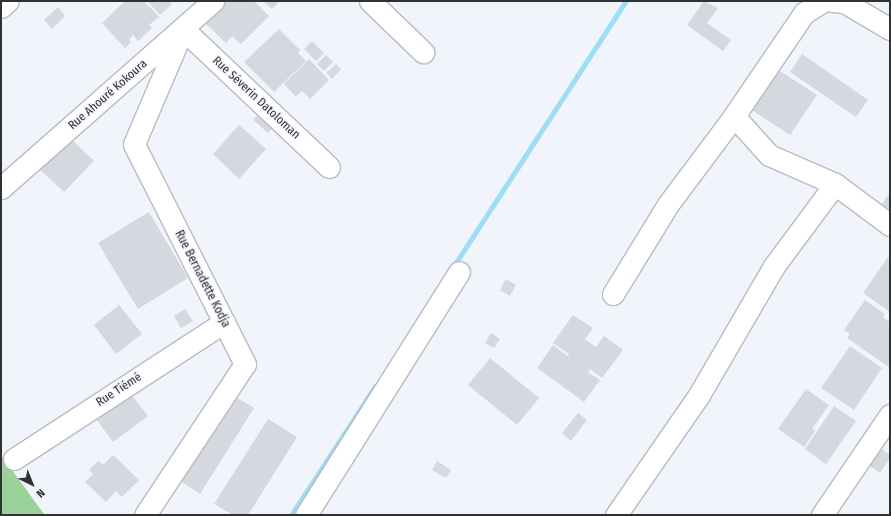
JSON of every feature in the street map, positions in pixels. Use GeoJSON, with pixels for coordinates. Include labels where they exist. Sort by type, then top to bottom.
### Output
{"type":"FeatureCollection","features":[{"type":"Feature","properties":{"kind":"street"},"geometry":{"type":"LineString","coordinates":[[1,7],[8,1]]}},
{"type":"Feature","properties":{"kind":"street","name":"Rue Ahouré Kokoura"},"geometry":{"type":"LineString","coordinates":[[1,188],[183,30],[213,1]]}},
{"type":"Feature","properties":{"kind":"street"},"geometry":{"type":"LineString","coordinates":[[370,1],[423,52]]}},
{"type":"Feature","properties":{"kind":"street"},"geometry":{"type":"LineString","coordinates":[[613,294],[669,203],[734,116],[804,13],[823,1]]}},
{"type":"Feature","properties":{"kind":"street"},"geometry":{"type":"LineString","coordinates":[[832,1],[844,2],[890,29]]}},
{"type":"Feature","properties":{"kind":"street","name":"Rue Séverin Datoloman"},"geometry":{"type":"LineString","coordinates":[[183,30],[329,167]]}},
{"type":"Feature","properties":{"kind":"street","name":"Rue Bernadette Kodja"},"geometry":{"type":"LineString","coordinates":[[146,515],[245,364],[134,144],[183,30]]}},
{"type":"Feature","properties":{"kind":"street"},"geometry":{"type":"LineString","coordinates":[[734,116],[768,155],[835,184],[890,225]]}},
{"type":"Feature","properties":{"kind":"street"},"geometry":{"type":"LineString","coordinates":[[616,515],[699,395],[774,266],[835,184]]}},
{"type":"Feature","properties":{"kind":"street"},"geometry":{"type":"LineString","coordinates":[[306,515],[459,272]]}},
{"type":"Feature","properties":{"kind":"street","name":"Rue Tiémé"},"geometry":{"type":"LineString","coordinates":[[14,459],[224,322]]}},
{"type":"Feature","properties":{"kind":"street"},"geometry":{"type":"LineString","coordinates":[[822,515],[890,415]]}},
{"type":"Feature","properties":{"kind":"green space"},"geometry":{"type":"Polygon","coordinates":[[[1,455],[44,514],[45,515],[1,515],[1,455]]]}},
{"type":"Feature","properties":{"kind":"building"},"geometry":{"type":"Polygon","coordinates":[[[125,1],[144,1],[159,17],[149,25],[152,28],[138,41],[133,35],[129,40],[131,42],[125,48],[102,23],[125,1]]]}},
{"type":"Feature","properties":{"kind":"building"},"geometry":{"type":"Polygon","coordinates":[[[147,1],[169,1],[172,4],[160,15],[147,1]]]}},
{"type":"Feature","properties":{"kind":"building"},"geometry":{"type":"Polygon","coordinates":[[[225,1],[254,1],[269,16],[241,44],[232,36],[226,43],[204,22],[225,1]]]}},
{"type":"Feature","properties":{"kind":"building"},"geometry":{"type":"Polygon","coordinates":[[[263,1],[280,1],[272,9],[263,1]]]}},
{"type":"Feature","properties":{"kind":"building"},"geometry":{"type":"Polygon","coordinates":[[[704,1],[718,8],[707,23],[731,40],[723,51],[687,25],[704,1]]]}},
{"type":"Feature","properties":{"kind":"building"},"geometry":{"type":"Polygon","coordinates":[[[58,7],[65,16],[52,29],[44,20],[58,7]]]}},
{"type":"Feature","properties":{"kind":"building"},"geometry":{"type":"Polygon","coordinates":[[[279,29],[300,50],[298,53],[306,61],[274,92],[244,62],[279,29]]]}},
{"type":"Feature","properties":{"kind":"building"},"geometry":{"type":"Polygon","coordinates":[[[312,41],[324,53],[316,61],[304,49],[312,41]]]}},
{"type":"Feature","properties":{"kind":"building"},"geometry":{"type":"Polygon","coordinates":[[[802,54],[868,100],[856,117],[790,72],[802,54]]]}},
{"type":"Feature","properties":{"kind":"building"},"geometry":{"type":"Polygon","coordinates":[[[326,55],[333,62],[324,71],[317,64],[326,55]]]}},
{"type":"Feature","properties":{"kind":"building"},"geometry":{"type":"Polygon","coordinates":[[[309,59],[329,80],[310,99],[302,91],[296,97],[284,84],[309,59]]]}},
{"type":"Feature","properties":{"kind":"building"},"geometry":{"type":"Polygon","coordinates":[[[336,64],[341,69],[332,79],[326,73],[336,64]]]}},
{"type":"Feature","properties":{"kind":"building"},"geometry":{"type":"Polygon","coordinates":[[[777,69],[817,95],[790,135],[750,109],[777,69]]]}},
{"type":"Feature","properties":{"kind":"building"},"geometry":{"type":"Polygon","coordinates":[[[259,113],[274,125],[268,133],[253,120],[259,113]]]}},
{"type":"Feature","properties":{"kind":"building"},"geometry":{"type":"Polygon","coordinates":[[[239,125],[266,149],[239,179],[213,154],[239,125]]]}},
{"type":"Feature","properties":{"kind":"building"},"geometry":{"type":"Polygon","coordinates":[[[67,135],[94,161],[64,192],[37,167],[67,135]]]}},
{"type":"Feature","properties":{"kind":"building"},"geometry":{"type":"Polygon","coordinates":[[[890,192],[890,210],[882,204],[890,192]]]}},
{"type":"Feature","properties":{"kind":"building"},"geometry":{"type":"Polygon","coordinates":[[[149,212],[188,278],[138,309],[98,243],[149,212]]]}},
{"type":"Feature","properties":{"kind":"building"},"geometry":{"type":"Polygon","coordinates":[[[888,257],[890,259],[890,312],[863,293],[888,257]]]}},
{"type":"Feature","properties":{"kind":"building"},"geometry":{"type":"Polygon","coordinates":[[[506,279],[516,285],[510,296],[500,290],[506,279]]]}},
{"type":"Feature","properties":{"kind":"building"},"geometry":{"type":"Polygon","coordinates":[[[865,300],[885,314],[883,317],[890,322],[889,367],[847,338],[850,334],[844,330],[865,300]]]}},
{"type":"Feature","properties":{"kind":"building"},"geometry":{"type":"Polygon","coordinates":[[[119,305],[142,334],[116,354],[94,325],[119,305]]]}},
{"type":"Feature","properties":{"kind":"building"},"geometry":{"type":"Polygon","coordinates":[[[185,309],[193,321],[181,328],[174,316],[185,309]]]}},
{"type":"Feature","properties":{"kind":"building"},"geometry":{"type":"Polygon","coordinates":[[[573,315],[593,328],[585,339],[596,347],[604,336],[623,350],[602,378],[590,369],[588,372],[600,380],[584,402],[537,368],[553,345],[568,356],[569,354],[553,343],[573,315]]]}},
{"type":"Feature","properties":{"kind":"building"},"geometry":{"type":"Polygon","coordinates":[[[491,333],[500,339],[494,348],[485,343],[491,333]]]}},
{"type":"Feature","properties":{"kind":"building"},"geometry":{"type":"Polygon","coordinates":[[[850,346],[882,368],[854,410],[821,388],[850,346]]]}},
{"type":"Feature","properties":{"kind":"building"},"geometry":{"type":"Polygon","coordinates":[[[490,358],[539,398],[517,425],[468,385],[490,358]]]}},
{"type":"Feature","properties":{"kind":"building"},"geometry":{"type":"Polygon","coordinates":[[[806,389],[829,405],[812,429],[815,431],[804,447],[778,429],[806,389]]]}},
{"type":"Feature","properties":{"kind":"building"},"geometry":{"type":"Polygon","coordinates":[[[130,393],[148,416],[113,442],[96,419],[130,393]]]}},
{"type":"Feature","properties":{"kind":"building"},"geometry":{"type":"Polygon","coordinates":[[[231,394],[254,408],[200,494],[177,479],[231,394]]]}},
{"type":"Feature","properties":{"kind":"building"},"geometry":{"type":"Polygon","coordinates":[[[834,406],[856,421],[826,464],[805,449],[834,406]]]}},
{"type":"Feature","properties":{"kind":"building"},"geometry":{"type":"Polygon","coordinates":[[[578,413],[587,420],[571,441],[562,433],[578,413]]]}},
{"type":"Feature","properties":{"kind":"building"},"geometry":{"type":"Polygon","coordinates":[[[268,419],[297,437],[248,515],[233,515],[214,504],[268,419]]]}},
{"type":"Feature","properties":{"kind":"building"},"geometry":{"type":"Polygon","coordinates":[[[882,449],[890,455],[890,458],[880,473],[870,466],[882,449]]]}},
{"type":"Feature","properties":{"kind":"building"},"geometry":{"type":"Polygon","coordinates":[[[113,455],[139,480],[122,497],[116,491],[106,502],[85,482],[93,474],[89,470],[98,461],[103,465],[113,455]]]}},
{"type":"Feature","properties":{"kind":"building"},"geometry":{"type":"Polygon","coordinates":[[[437,461],[451,470],[446,478],[432,470],[437,461]]]}},
{"type":"Feature","properties":{"kind":"waterway"},"geometry":{"type":"LineString","coordinates":[[453,267],[626,1]]}},
{"type":"Feature","properties":{"kind":"waterway"},"geometry":{"type":"LineString","coordinates":[[291,515],[375,386]]}}]}
